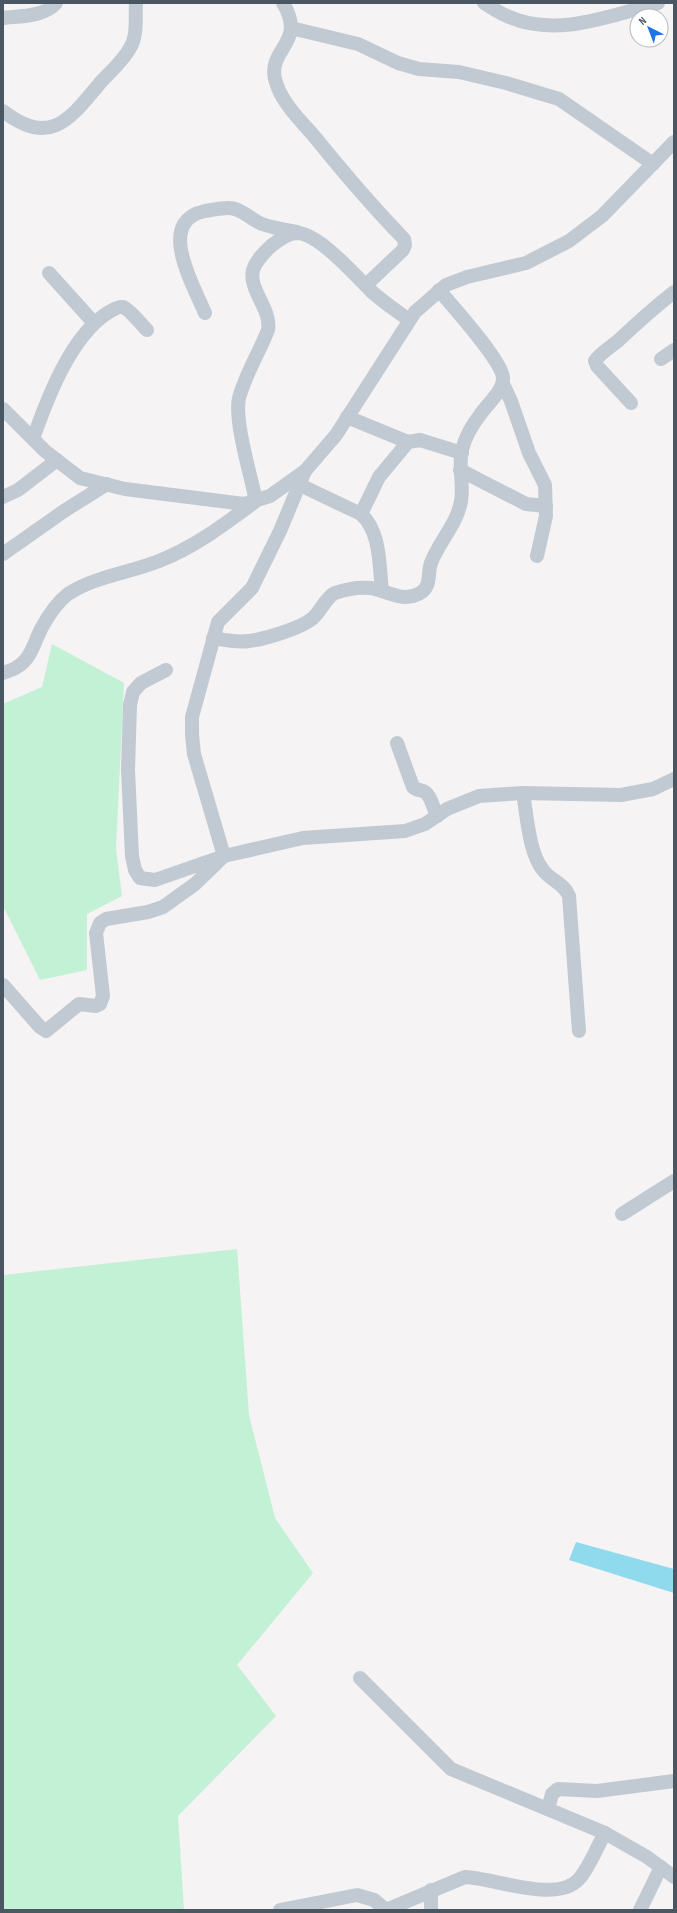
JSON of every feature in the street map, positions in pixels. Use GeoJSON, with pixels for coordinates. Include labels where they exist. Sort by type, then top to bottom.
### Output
{"type":"FeatureCollection","features":[{"type":"Feature","properties":{"kind":"street"},"geometry":{"type":"LineString","coordinates":[[3,18],[38,14],[54,6],[56,3]]}},
{"type":"Feature","properties":{"kind":"street"},"geometry":{"type":"LineString","coordinates":[[3,111],[12,118],[37,129],[58,125],[68,119],[88,99],[130,48],[135,35],[136,3]]}},
{"type":"Feature","properties":{"kind":"street"},"geometry":{"type":"LineString","coordinates":[[283,3],[292,20],[290,36],[278,57],[275,69],[275,78],[285,101],[370,204],[404,239],[406,245],[403,250],[366,284]]}},
{"type":"Feature","properties":{"kind":"street"},"geometry":{"type":"LineString","coordinates":[[484,3],[506,16],[526,22],[567,25],[600,19],[658,3]]}},
{"type":"Feature","properties":{"kind":"street"},"geometry":{"type":"LineString","coordinates":[[291,28],[358,44],[398,63],[420,69],[459,72],[506,83],[559,99],[653,164]]}},
{"type":"Feature","properties":{"kind":"street"},"geometry":{"type":"LineString","coordinates":[[3,409],[33,439],[80,478],[125,489],[244,504],[270,496],[305,470],[336,435],[409,320],[415,312],[439,290],[446,285],[467,277],[526,263],[550,253],[569,241],[602,216],[674,142]]}},
{"type":"Feature","properties":{"kind":"street"},"geometry":{"type":"LineString","coordinates":[[205,313],[184,262],[180,246],[180,233],[183,226],[197,213],[234,208],[262,224],[309,236],[350,267],[384,301],[409,320]]}},
{"type":"Feature","properties":{"kind":"street"},"geometry":{"type":"LineString","coordinates":[[256,500],[242,438],[239,399],[268,330],[269,323],[255,286],[253,271],[262,255],[273,245],[289,234],[299,233]]}},
{"type":"Feature","properties":{"kind":"street"},"geometry":{"type":"LineString","coordinates":[[49,272],[94,323]]}},
{"type":"Feature","properties":{"kind":"street"},"geometry":{"type":"LineString","coordinates":[[439,290],[486,347],[502,373],[503,384],[511,401],[529,452],[545,485],[545,523],[537,556]]}},
{"type":"Feature","properties":{"kind":"street"},"geometry":{"type":"LineString","coordinates":[[631,403],[597,366],[595,361],[598,356],[639,320],[674,292]]}},
{"type":"Feature","properties":{"kind":"street"},"geometry":{"type":"LineString","coordinates":[[33,439],[48,397],[58,377],[76,345],[94,323],[115,308],[123,307],[128,310],[147,330]]}},
{"type":"Feature","properties":{"kind":"street"},"geometry":{"type":"LineString","coordinates":[[661,358],[674,350]]}},
{"type":"Feature","properties":{"kind":"street"},"geometry":{"type":"LineString","coordinates":[[213,638],[249,642],[301,626],[314,617],[333,594],[362,588],[382,590],[400,597],[408,598],[426,588],[431,562],[451,526],[460,506],[462,489],[460,470],[462,453],[471,428],[503,384]]}},
{"type":"Feature","properties":{"kind":"street"},"geometry":{"type":"LineString","coordinates":[[347,417],[408,442],[420,440],[462,453]]}},
{"type":"Feature","properties":{"kind":"street"},"geometry":{"type":"LineString","coordinates":[[361,514],[379,477],[408,442]]}},
{"type":"Feature","properties":{"kind":"street"},"geometry":{"type":"LineString","coordinates":[[3,497],[18,490],[58,460]]}},
{"type":"Feature","properties":{"kind":"street"},"geometry":{"type":"LineString","coordinates":[[224,856],[194,754],[192,717],[218,622],[252,588],[300,485],[305,470]]}},
{"type":"Feature","properties":{"kind":"street"},"geometry":{"type":"LineString","coordinates":[[460,470],[526,504],[546,506]]}},
{"type":"Feature","properties":{"kind":"street"},"geometry":{"type":"LineString","coordinates":[[3,554],[64,510],[107,484]]}},
{"type":"Feature","properties":{"kind":"street"},"geometry":{"type":"LineString","coordinates":[[300,485],[361,514],[372,526],[375,536],[382,590]]}},
{"type":"Feature","properties":{"kind":"street"},"geometry":{"type":"LineString","coordinates":[[3,673],[16,668],[24,662],[30,654],[50,612],[69,594],[92,581],[140,568],[178,553],[202,540],[256,500]]}},
{"type":"Feature","properties":{"kind":"street"},"geometry":{"type":"LineString","coordinates":[[166,670],[141,683],[134,692],[130,705],[128,770],[132,856],[135,870],[140,878],[155,880],[224,856],[303,838],[405,831],[425,824],[462,802],[479,796],[523,794],[621,795],[653,789],[674,779]]}},
{"type":"Feature","properties":{"kind":"street"},"geometry":{"type":"LineString","coordinates":[[397,743],[413,787],[416,790],[424,792],[428,796],[437,816]]}},
{"type":"Feature","properties":{"kind":"street"},"geometry":{"type":"LineString","coordinates":[[523,794],[533,852],[543,871],[563,886],[569,896],[579,1031]]}},
{"type":"Feature","properties":{"kind":"street"},"geometry":{"type":"LineString","coordinates":[[3,985],[40,1027],[46,1031],[79,1004],[96,1006],[100,1004],[103,996],[96,933],[100,924],[106,919],[148,912],[163,907],[195,884],[224,856]]}},
{"type":"Feature","properties":{"kind":"street"},"geometry":{"type":"LineString","coordinates":[[622,1214],[674,1181]]}},
{"type":"Feature","properties":{"kind":"street"},"geometry":{"type":"LineString","coordinates":[[360,1678],[450,1769],[605,1833],[661,1867],[674,1877]]}},
{"type":"Feature","properties":{"kind":"street"},"geometry":{"type":"LineString","coordinates":[[548,1809],[552,1794],[558,1789],[597,1791],[674,1781]]}},
{"type":"Feature","properties":{"kind":"street"},"geometry":{"type":"LineString","coordinates":[[280,1910],[358,1895],[374,1900],[386,1910],[465,1877],[478,1877],[532,1888],[564,1889],[579,1879],[605,1833]]}},
{"type":"Feature","properties":{"kind":"street"},"geometry":{"type":"LineString","coordinates":[[640,1910],[661,1867]]}},
{"type":"Feature","properties":{"kind":"street"},"geometry":{"type":"LineString","coordinates":[[431,1890],[431,1910]]}},
{"type":"Feature","properties":{"kind":"green space"},"geometry":{"type":"Polygon","coordinates":[[[52,644],[124,683],[116,849],[122,896],[87,914],[87,970],[40,980],[3,906],[3,704],[42,687],[52,644]]]}},
{"type":"Feature","properties":{"kind":"green space"},"geometry":{"type":"Polygon","coordinates":[[[237,1249],[249,1415],[275,1518],[313,1573],[237,1665],[276,1716],[178,1816],[184,1910],[3,1910],[3,1275],[237,1249]]]}},
{"type":"Feature","properties":{"kind":"water"},"geometry":{"type":"Polygon","coordinates":[[[576,1542],[674,1569],[674,1593],[569,1560],[576,1542]]]}}]}
